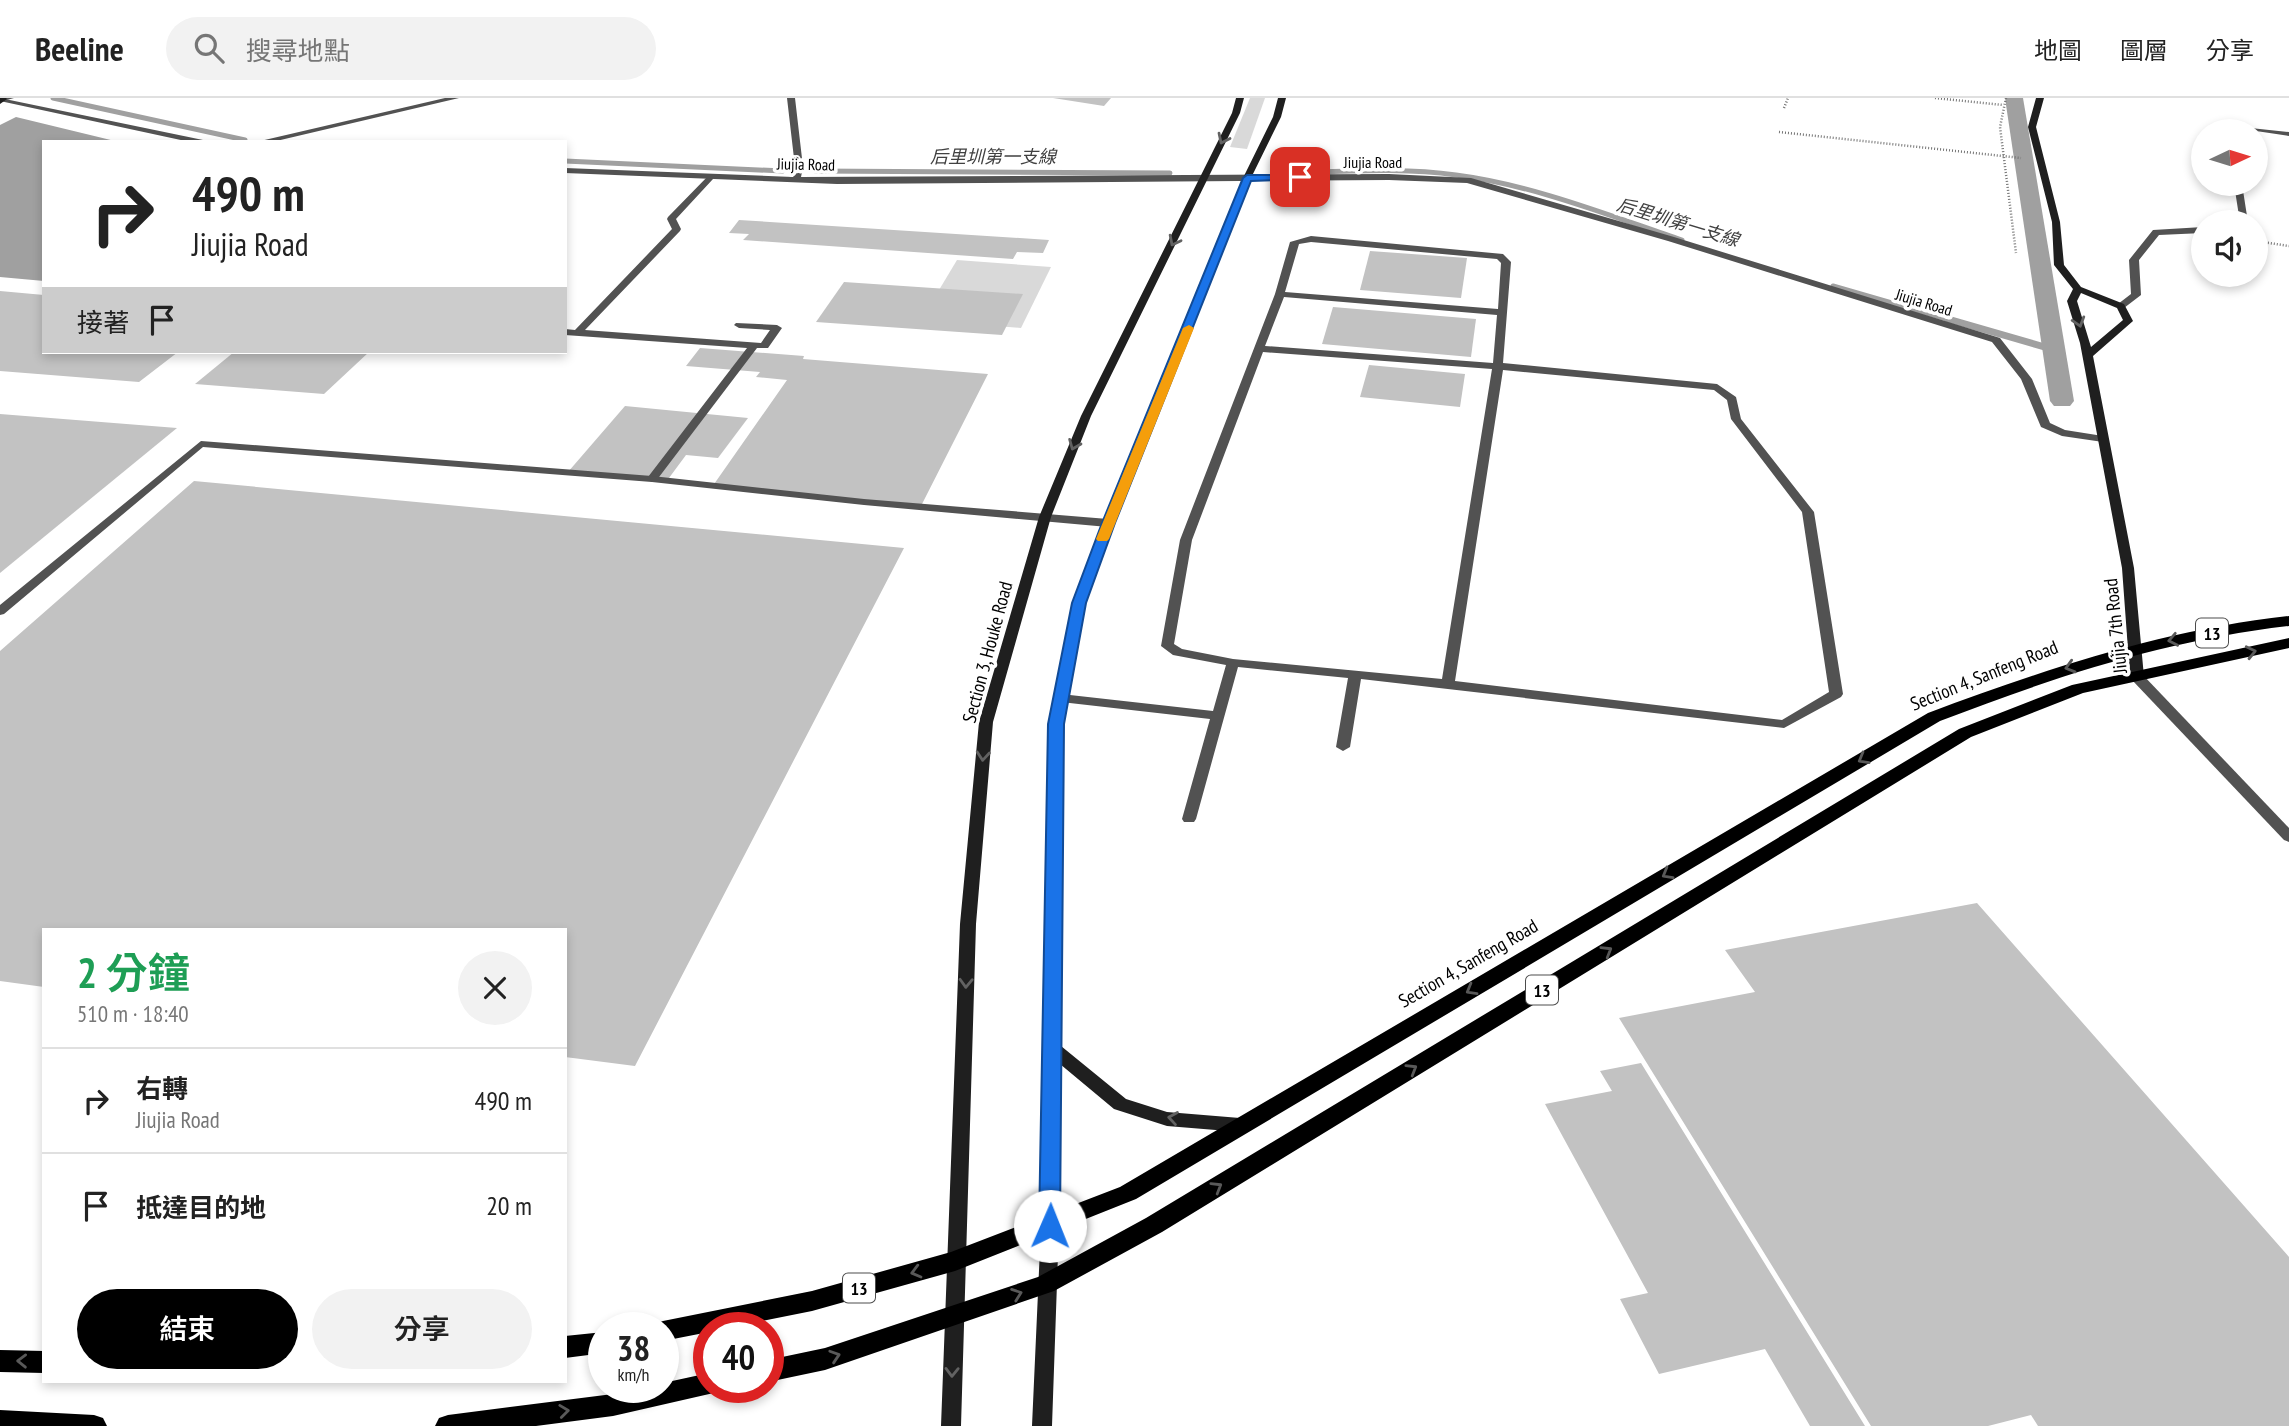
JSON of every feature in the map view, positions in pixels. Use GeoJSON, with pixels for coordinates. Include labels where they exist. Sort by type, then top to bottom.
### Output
{"type":"FeatureCollection","features":[{"type":"Feature","properties":{"kind":"main road","name":"Section 4, Sanfeng Road"},"geometry":{"type":"LineString","coordinates":[[679,1328],[812,1301],[955,1261],[1128,1194],[1934,717],[2046,674],[2135,648],[2259,624],[2289,621]]}},
{"type":"Feature","properties":{"kind":"main road","name":"13"},"geometry":{"type":"LineString","coordinates":[[784,1368],[825,1359],[1046,1284],[1178,1210],[1965,733],[2078,689],[2289,643]]}},
{"type":"Feature","properties":{"kind":"main road"},"geometry":{"type":"LineString","coordinates":[[567,1347],[588,1344]]}},
{"type":"Feature","properties":{"kind":"main road"},"geometry":{"type":"LineString","coordinates":[[0,1361],[42,1362]]}},
{"type":"Feature","properties":{"kind":"main road"},"geometry":{"type":"LineString","coordinates":[[448,1426],[613,1405],[693,1388]]}},
{"type":"Feature","properties":{"kind":"main road"},"geometry":{"type":"LineString","coordinates":[[0,1421],[94,1426]]}},
{"type":"Feature","properties":{"kind":"street"},"geometry":{"type":"LineString","coordinates":[[266,140],[288,133],[455,98]]}},
{"type":"Feature","properties":{"kind":"street"},"geometry":{"type":"LineString","coordinates":[[791,98],[799,167],[796,180]]}},
{"type":"Feature","properties":{"kind":"street","name":"Section 3, Houke Road"},"geometry":{"type":"LineString","coordinates":[[951,1426],[968,924],[986,722],[1045,517],[1086,416],[1236,113],[1240,98]]}},
{"type":"Feature","properties":{"kind":"street"},"geometry":{"type":"LineString","coordinates":[[1042,1426],[1050,1226],[1056,724],[1079,603],[1108,523],[1247,178],[1277,117],[1282,98]]}},
{"type":"Feature","properties":{"kind":"street"},"geometry":{"type":"LineString","coordinates":[[2040,98],[2032,127],[2056,222],[2059,265],[2078,289],[2121,306],[2128,321],[2087,356]]}},
{"type":"Feature","properties":{"kind":"street"},"geometry":{"type":"LineString","coordinates":[[3,100],[193,140]]}},
{"type":"Feature","properties":{"kind":"street"},"geometry":{"type":"LineString","coordinates":[[2268,132],[2289,134]]}},
{"type":"Feature","properties":{"kind":"street","name":"Jiujia Road"},"geometry":{"type":"LineString","coordinates":[[567,170],[796,180],[1389,177],[1468,180],[1671,239],[1996,341],[2021,367],[2036,393],[2045,425],[2062,433],[2103,439]]}},
{"type":"Feature","properties":{"kind":"street"},"geometry":{"type":"LineString","coordinates":[[571,332],[677,229],[671,219],[710,177]]}},
{"type":"Feature","properties":{"kind":"street"},"geometry":{"type":"LineString","coordinates":[[2121,306],[2136,295],[2134,260],[2156,232],[2191,231]]}},
{"type":"Feature","properties":{"kind":"street"},"geometry":{"type":"LineString","coordinates":[[1259,349],[1499,366],[1717,387],[1732,399],[1737,419],[1808,512],[1836,694],[1784,724],[1448,684],[1233,663],[1178,652],[1167,646],[1186,540],[1280,294],[1295,242],[1324,240],[1500,256],[1506,262],[1499,366],[1448,684]]}},
{"type":"Feature","properties":{"kind":"street","name":"Jiujia 7th Road"},"geometry":{"type":"LineString","coordinates":[[2078,289],[2072,301],[2087,356],[2128,568],[2137,677],[2289,837]]}},
{"type":"Feature","properties":{"kind":"street"},"geometry":{"type":"LineString","coordinates":[[1280,294],[1501,312]]}},
{"type":"Feature","properties":{"kind":"street"},"geometry":{"type":"LineString","coordinates":[[571,332],[764,346],[777,328],[739,326]]}},
{"type":"Feature","properties":{"kind":"street"},"geometry":{"type":"LineString","coordinates":[[652,479],[754,345]]}},
{"type":"Feature","properties":{"kind":"street"},"geometry":{"type":"LineString","coordinates":[[0,611],[201,444],[652,479],[1108,523]]}},
{"type":"Feature","properties":{"kind":"street"},"geometry":{"type":"LineString","coordinates":[[1189,819],[1233,663]]}},
{"type":"Feature","properties":{"kind":"street"},"geometry":{"type":"LineString","coordinates":[[1343,747],[1355,675]]}},
{"type":"Feature","properties":{"kind":"street"},"geometry":{"type":"LineString","coordinates":[[1061,698],[1218,716]]}},
{"type":"Feature","properties":{"kind":"street"},"geometry":{"type":"LineString","coordinates":[[1052,1048],[1121,1104],[1167,1119],[1241,1125]]}},
{"type":"Feature","properties":{"kind":"path"},"geometry":{"type":"LineString","coordinates":[[1784,107],[1788,98]]}},
{"type":"Feature","properties":{"kind":"path"},"geometry":{"type":"LineString","coordinates":[[1935,98],[2003,104]]}},
{"type":"Feature","properties":{"kind":"path"},"geometry":{"type":"LineString","coordinates":[[2006,98],[2000,127],[2016,253]]}},
{"type":"Feature","properties":{"kind":"path"},"geometry":{"type":"LineString","coordinates":[[1779,132],[2039,160]]}},
{"type":"Feature","properties":{"kind":"path"},"geometry":{"type":"LineString","coordinates":[[2268,242],[2289,246]]}},
{"type":"Feature","properties":{"kind":"shaded area"},"geometry":{"type":"Polygon","coordinates":[[[1250,98],[1265,98],[1247,149],[1230,147],[1250,98]]]}},
{"type":"Feature","properties":{"kind":"shaded area"},"geometry":{"type":"Polygon","coordinates":[[[16,117],[111,140],[42,140],[42,281],[0,277],[0,125],[16,117]]]}},
{"type":"Feature","properties":{"kind":"shaded area"},"geometry":{"type":"Polygon","coordinates":[[[957,260],[1051,267],[1021,328],[921,320],[957,260]]]}},
{"type":"Feature","properties":{"kind":"building"},"geometry":{"type":"Polygon","coordinates":[[[1053,98],[1111,98],[1104,106],[1053,98]]]}},
{"type":"Feature","properties":{"kind":"building"},"geometry":{"type":"Polygon","coordinates":[[[739,220],[1049,240],[1043,253],[1017,252],[1013,259],[743,240],[749,234],[729,233],[739,220]]]}},
{"type":"Feature","properties":{"kind":"building"},"geometry":{"type":"Polygon","coordinates":[[[1370,251],[1467,258],[1461,298],[1360,290],[1370,251]]]}},
{"type":"Feature","properties":{"kind":"building"},"geometry":{"type":"Polygon","coordinates":[[[844,282],[1023,294],[1002,335],[816,322],[844,282]]]}},
{"type":"Feature","properties":{"kind":"building"},"geometry":{"type":"Polygon","coordinates":[[[0,291],[42,295],[42,354],[175,354],[139,382],[0,371],[0,291]]]}},
{"type":"Feature","properties":{"kind":"building"},"geometry":{"type":"Polygon","coordinates":[[[1333,307],[1476,319],[1471,357],[1322,344],[1333,307]]]}},
{"type":"Feature","properties":{"kind":"building"},"geometry":{"type":"Polygon","coordinates":[[[700,348],[988,374],[921,506],[712,487],[787,380],[756,377],[760,372],[686,366],[700,348]]]}},
{"type":"Feature","properties":{"kind":"building"},"geometry":{"type":"Polygon","coordinates":[[[232,354],[367,354],[324,394],[195,384],[232,354]]]}},
{"type":"Feature","properties":{"kind":"building"},"geometry":{"type":"Polygon","coordinates":[[[1369,365],[1465,374],[1460,407],[1360,397],[1369,365]]]}},
{"type":"Feature","properties":{"kind":"building"},"geometry":{"type":"Polygon","coordinates":[[[625,406],[748,418],[718,458],[686,455],[666,482],[568,472],[625,406]]]}},
{"type":"Feature","properties":{"kind":"building"},"geometry":{"type":"Polygon","coordinates":[[[0,414],[177,428],[0,573],[0,414]]]}},
{"type":"Feature","properties":{"kind":"building"},"geometry":{"type":"Polygon","coordinates":[[[194,481],[904,548],[635,1066],[567,1057],[567,928],[42,928],[42,987],[0,981],[0,651],[194,481]]]}},
{"type":"Feature","properties":{"kind":"building"},"geometry":{"type":"Polygon","coordinates":[[[1977,903],[2289,1257],[2289,1426],[2038,1426],[2031,1415],[1988,1426],[1871,1426],[1619,1018],[1755,992],[1725,950],[1977,903]]]}},
{"type":"Feature","properties":{"kind":"building"},"geometry":{"type":"Polygon","coordinates":[[[1641,1063],[1865,1426],[1810,1426],[1765,1349],[1659,1374],[1620,1299],[1648,1293],[1545,1104],[1612,1091],[1600,1071],[1641,1063]]]}},
{"type":"Feature","properties":{"kind":"waterway","name":"后里圳第一支線"},"geometry":{"type":"LineString","coordinates":[[53,98],[245,140]]}},
{"type":"Feature","properties":{"kind":"waterway"},"geometry":{"type":"LineString","coordinates":[[2014,98],[2062,401]]}},
{"type":"Feature","properties":{"kind":"waterway","name":"后里圳第一支線"},"geometry":{"type":"LineString","coordinates":[[567,161],[783,171]]}},
{"type":"Feature","properties":{"kind":"waterway","name":"后里圳第一支線"},"geometry":{"type":"LineString","coordinates":[[815,171],[1170,173]]}},
{"type":"Feature","properties":{"kind":"waterway","name":"后里圳第一支線"},"geometry":{"type":"LineString","coordinates":[[1284,173],[1413,171],[1456,175],[1513,186],[1570,202],[1682,240]]}},
{"type":"Feature","properties":{"kind":"waterway","name":"后里圳第一支線"},"geometry":{"type":"LineString","coordinates":[[1833,286],[1954,321]]}},
{"type":"Feature","properties":{"kind":"waterway","name":"后里圳第一支線"},"geometry":{"type":"LineString","coordinates":[[1948,319],[2055,350]]}},
{"type":"Feature","properties":{"kind":"slow traffic"},"geometry":{"type":"LineString","coordinates":[[1103,539],[1189,328]]}},
{"type":"Feature","properties":{"kind":"route"},"geometry":{"type":"LineString","coordinates":[[1050,1226],[1056,724],[1079,603],[1108,523],[1237,209],[1247,178],[1300,177]]}}]}
